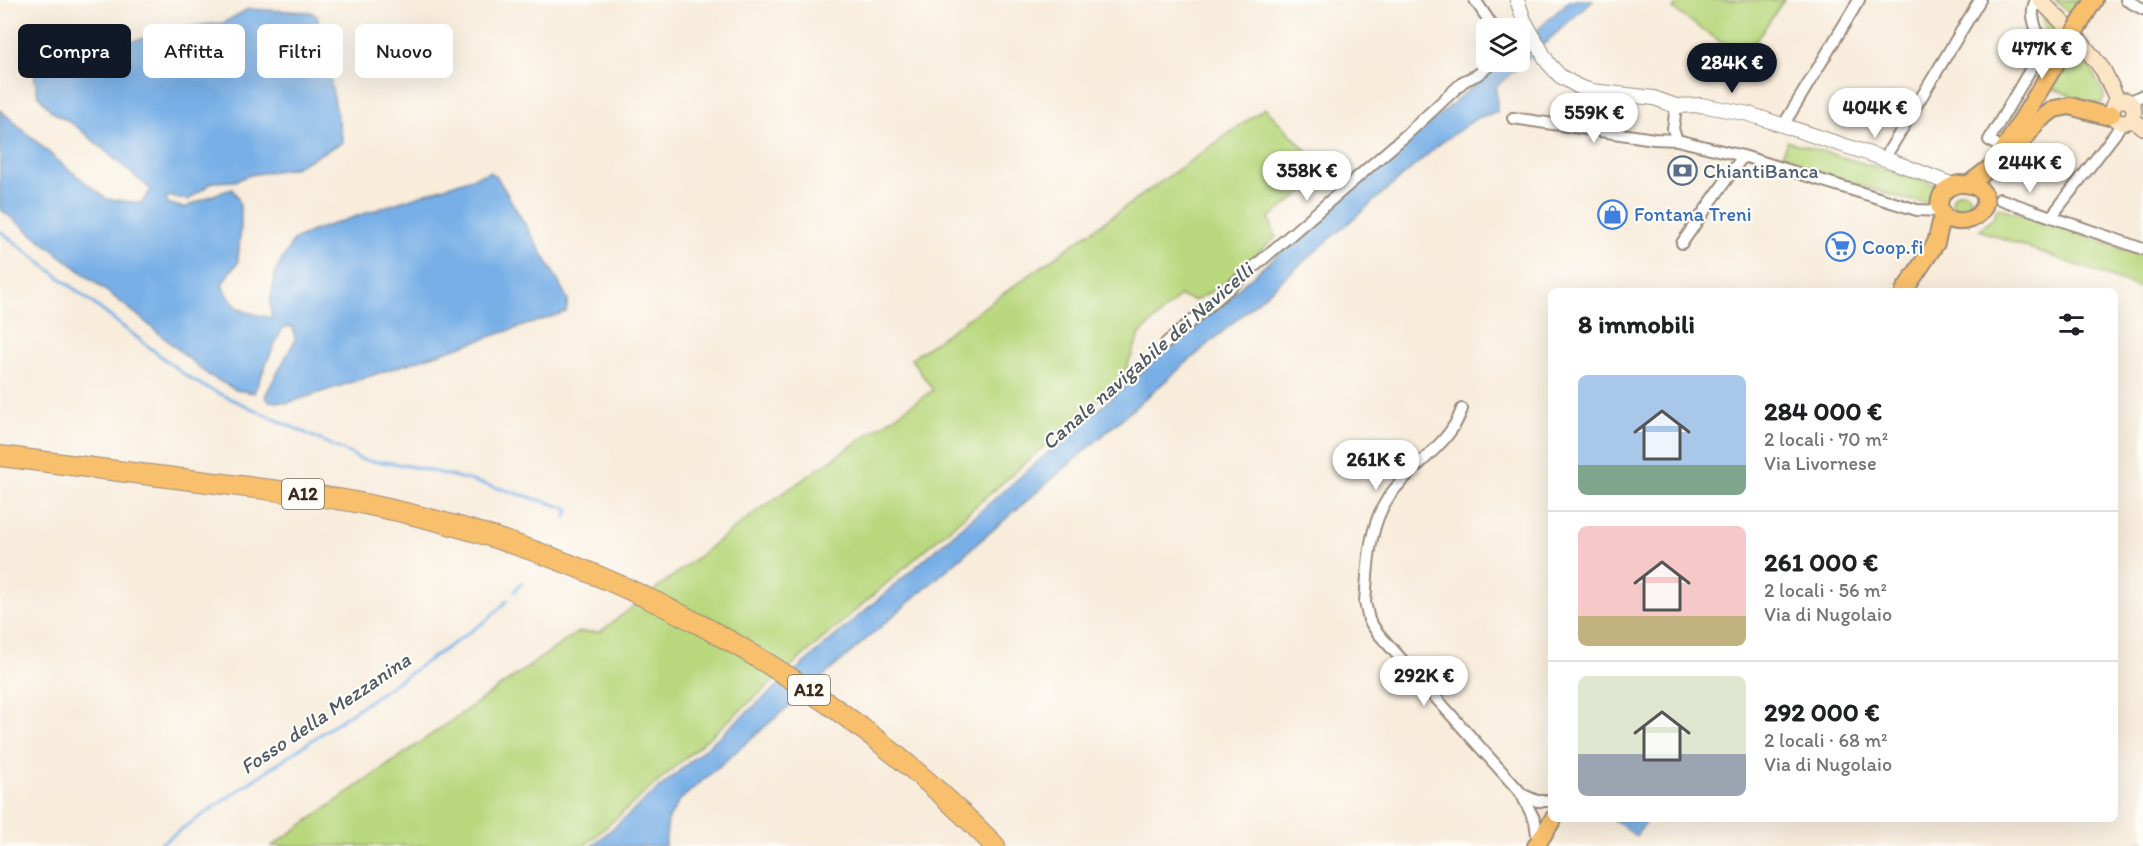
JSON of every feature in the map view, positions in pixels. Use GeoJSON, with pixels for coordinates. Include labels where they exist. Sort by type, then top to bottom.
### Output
{"type":"FeatureCollection","features":[{"type":"Feature","properties":{"kind":"highway","name":"A12"},"geometry":{"type":"LineString","coordinates":[[0,456],[352,501],[483,534],[552,556],[759,671],[798,697],[896,771],[979,846]]}},
{"type":"Feature","properties":{"kind":"highway","name":"A12"},"geometry":{"type":"LineString","coordinates":[[0,468],[348,512],[431,530],[594,580],[694,621],[770,665],[811,692],[897,755],[995,846]]}},
{"type":"Feature","properties":{"kind":"main road"},"geometry":{"type":"LineString","coordinates":[[2038,0],[2073,25]]}},
{"type":"Feature","properties":{"kind":"main road"},"geometry":{"type":"LineString","coordinates":[[1942,213],[1952,220],[1961,221],[1972,219],[1982,212],[1992,197],[1998,158],[2074,44],[2073,25],[2094,0]]}},
{"type":"Feature","properties":{"kind":"main road"},"geometry":{"type":"LineString","coordinates":[[1906,288],[1936,243],[1942,213],[1940,199],[1944,192],[1961,185],[2019,146],[2037,122],[2054,109],[2070,106],[2106,116],[2128,111],[2103,70],[2074,44]]}},
{"type":"Feature","properties":{"kind":"main road"},"geometry":{"type":"LineString","coordinates":[[1961,185],[1980,189],[1992,197]]}},
{"type":"Feature","properties":{"kind":"main road"},"geometry":{"type":"LineString","coordinates":[[1916,288],[1961,221]]}},
{"type":"Feature","properties":{"kind":"main road"},"geometry":{"type":"LineString","coordinates":[[1537,844],[1551,822]]}},
{"type":"Feature","properties":{"kind":"street"},"geometry":{"type":"LineString","coordinates":[[1475,0],[1487,18]]}},
{"type":"Feature","properties":{"kind":"street"},"geometry":{"type":"LineString","coordinates":[[1517,0],[1524,20],[1548,63],[1560,76],[1579,87],[1593,91],[1654,98],[1676,106],[1701,105],[1724,109],[1784,124],[1961,185]]}},
{"type":"Feature","properties":{"kind":"street"},"geometry":{"type":"LineString","coordinates":[[1784,124],[1859,0]]}},
{"type":"Feature","properties":{"kind":"street"},"geometry":{"type":"LineString","coordinates":[[1884,159],[1980,0]]}},
{"type":"Feature","properties":{"kind":"street"},"geometry":{"type":"LineString","coordinates":[[1998,158],[1989,140],[2040,53],[2041,42],[2031,12],[2038,0]]}},
{"type":"Feature","properties":{"kind":"street"},"geometry":{"type":"LineString","coordinates":[[2126,0],[2143,9]]}},
{"type":"Feature","properties":{"kind":"street"},"geometry":{"type":"LineString","coordinates":[[1166,343],[1405,136],[1464,81],[1482,72]]}},
{"type":"Feature","properties":{"kind":"street"},"geometry":{"type":"LineString","coordinates":[[1676,106],[1673,129],[1677,140]]}},
{"type":"Feature","properties":{"kind":"street"},"geometry":{"type":"LineString","coordinates":[[2051,217],[2115,134],[2128,111]]}},
{"type":"Feature","properties":{"kind":"street"},"geometry":{"type":"LineString","coordinates":[[1513,117],[1654,139],[1677,140],[1743,156],[1917,210],[1942,213]]}},
{"type":"Feature","properties":{"kind":"street"},"geometry":{"type":"LineString","coordinates":[[1682,243],[1743,156]]}},
{"type":"Feature","properties":{"kind":"street"},"geometry":{"type":"LineString","coordinates":[[1992,197],[2143,249]]}},
{"type":"Feature","properties":{"kind":"street"},"geometry":{"type":"LineString","coordinates":[[1462,409],[1458,420],[1448,434],[1397,487],[1384,505],[1376,522],[1372,539],[1366,611],[1377,632],[1521,793],[1535,821],[1537,844]]}},
{"type":"Feature","properties":{"kind":"street"},"geometry":{"type":"LineString","coordinates":[[1521,793],[1537,801],[1548,801]]}},
{"type":"Feature","properties":{"kind":"green space"},"geometry":{"type":"Polygon","coordinates":[[[1680,0],[1784,0],[1744,58],[1673,9],[1680,0]]]}},
{"type":"Feature","properties":{"kind":"green space"},"geometry":{"type":"Polygon","coordinates":[[[2055,0],[2078,0],[2072,16],[2055,0]]]}},
{"type":"Feature","properties":{"kind":"green space"},"geometry":{"type":"Polygon","coordinates":[[[2040,12],[2060,34],[2050,51],[2047,35],[2040,12]]]}},
{"type":"Feature","properties":{"kind":"green space"},"geometry":{"type":"Polygon","coordinates":[[[2079,53],[2090,67],[2105,97],[2100,104],[2051,88],[2069,59],[2073,61],[2079,53]]]}},
{"type":"Feature","properties":{"kind":"green space"},"geometry":{"type":"Polygon","coordinates":[[[1265,108],[1328,173],[1269,218],[1276,237],[1221,286],[1195,301],[1180,296],[1140,334],[1122,379],[584,846],[272,846],[578,632],[600,632],[757,511],[933,390],[911,359],[1265,108]]]}},
{"type":"Feature","properties":{"kind":"green space"},"geometry":{"type":"Polygon","coordinates":[[[1787,141],[1937,185],[1928,203],[1904,199],[1781,160],[1787,141]]]}},
{"type":"Feature","properties":{"kind":"green space"},"geometry":{"type":"Polygon","coordinates":[[[1962,192],[1969,195],[1972,202],[1969,209],[1962,212],[1955,209],[1952,202],[1955,195],[1962,192]]]}},
{"type":"Feature","properties":{"kind":"green space"},"geometry":{"type":"Polygon","coordinates":[[[1998,207],[2143,256],[2143,289],[1979,230],[1993,218],[1998,207]]]}},
{"type":"Feature","properties":{"kind":"water"},"geometry":{"type":"Polygon","coordinates":[[[1570,0],[1593,0],[1530,57],[1530,37],[1570,0]]]}},
{"type":"Feature","properties":{"kind":"water"},"geometry":{"type":"Polygon","coordinates":[[[248,9],[311,12],[317,16],[319,24],[257,24],[257,78],[330,78],[343,142],[294,168],[250,175],[235,181],[213,182],[188,200],[167,196],[167,203],[184,208],[232,189],[237,196],[241,214],[238,263],[222,285],[236,306],[248,312],[272,318],[270,303],[276,271],[293,241],[312,231],[490,172],[497,177],[556,277],[568,300],[566,312],[288,403],[269,401],[265,396],[295,340],[293,327],[284,327],[254,393],[236,390],[208,375],[136,314],[0,209],[0,110],[62,164],[107,199],[141,203],[151,190],[76,126],[51,111],[38,95],[35,78],[131,78],[131,41],[143,38],[143,78],[245,78],[245,24],[210,24],[223,23],[248,9]]]}},
{"type":"Feature","properties":{"kind":"water"},"geometry":{"type":"Polygon","coordinates":[[[1489,72],[1513,72],[1496,87],[1497,112],[1477,118],[1441,143],[679,801],[668,820],[665,846],[592,846],[1489,72]]]}},
{"type":"Feature","properties":{"kind":"water"},"geometry":{"type":"Polygon","coordinates":[[[1616,822],[1646,822],[1636,836],[1616,822]]]}},
{"type":"Feature","properties":{"kind":"waterway"},"geometry":{"type":"LineString","coordinates":[[0,231],[185,375],[203,386],[362,459],[415,467],[504,489],[569,509],[566,517]]}},
{"type":"Feature","properties":{"kind":"waterway"},"geometry":{"type":"LineString","coordinates":[[515,591],[522,582]]}},
{"type":"Feature","properties":{"kind":"waterway","name":"Fosso della Mezzanina"},"geometry":{"type":"LineString","coordinates":[[157,846],[486,621],[508,600]]}},
{"type":"Feature","properties":{"kind":"waterway"},"geometry":{"type":"LineString","coordinates":[[2134,846],[2143,842]]}},
{"type":"Feature","properties":{"kind":"place","name":"ChiantiBanca"},"geometry":{"type":"Point","coordinates":[1682,171]}},
{"type":"Feature","properties":{"kind":"place","name":"Fontana Treni"},"geometry":{"type":"Point","coordinates":[1613,214]}},
{"type":"Feature","properties":{"kind":"place","name":"Coop.fi"},"geometry":{"type":"Point","coordinates":[1841,247]}},
{"type":"Feature","properties":{"kind":"water label","name":"Canale navigabile dei Navicelli"},"geometry":{"type":"Point","coordinates":[1147,356]}}]}
